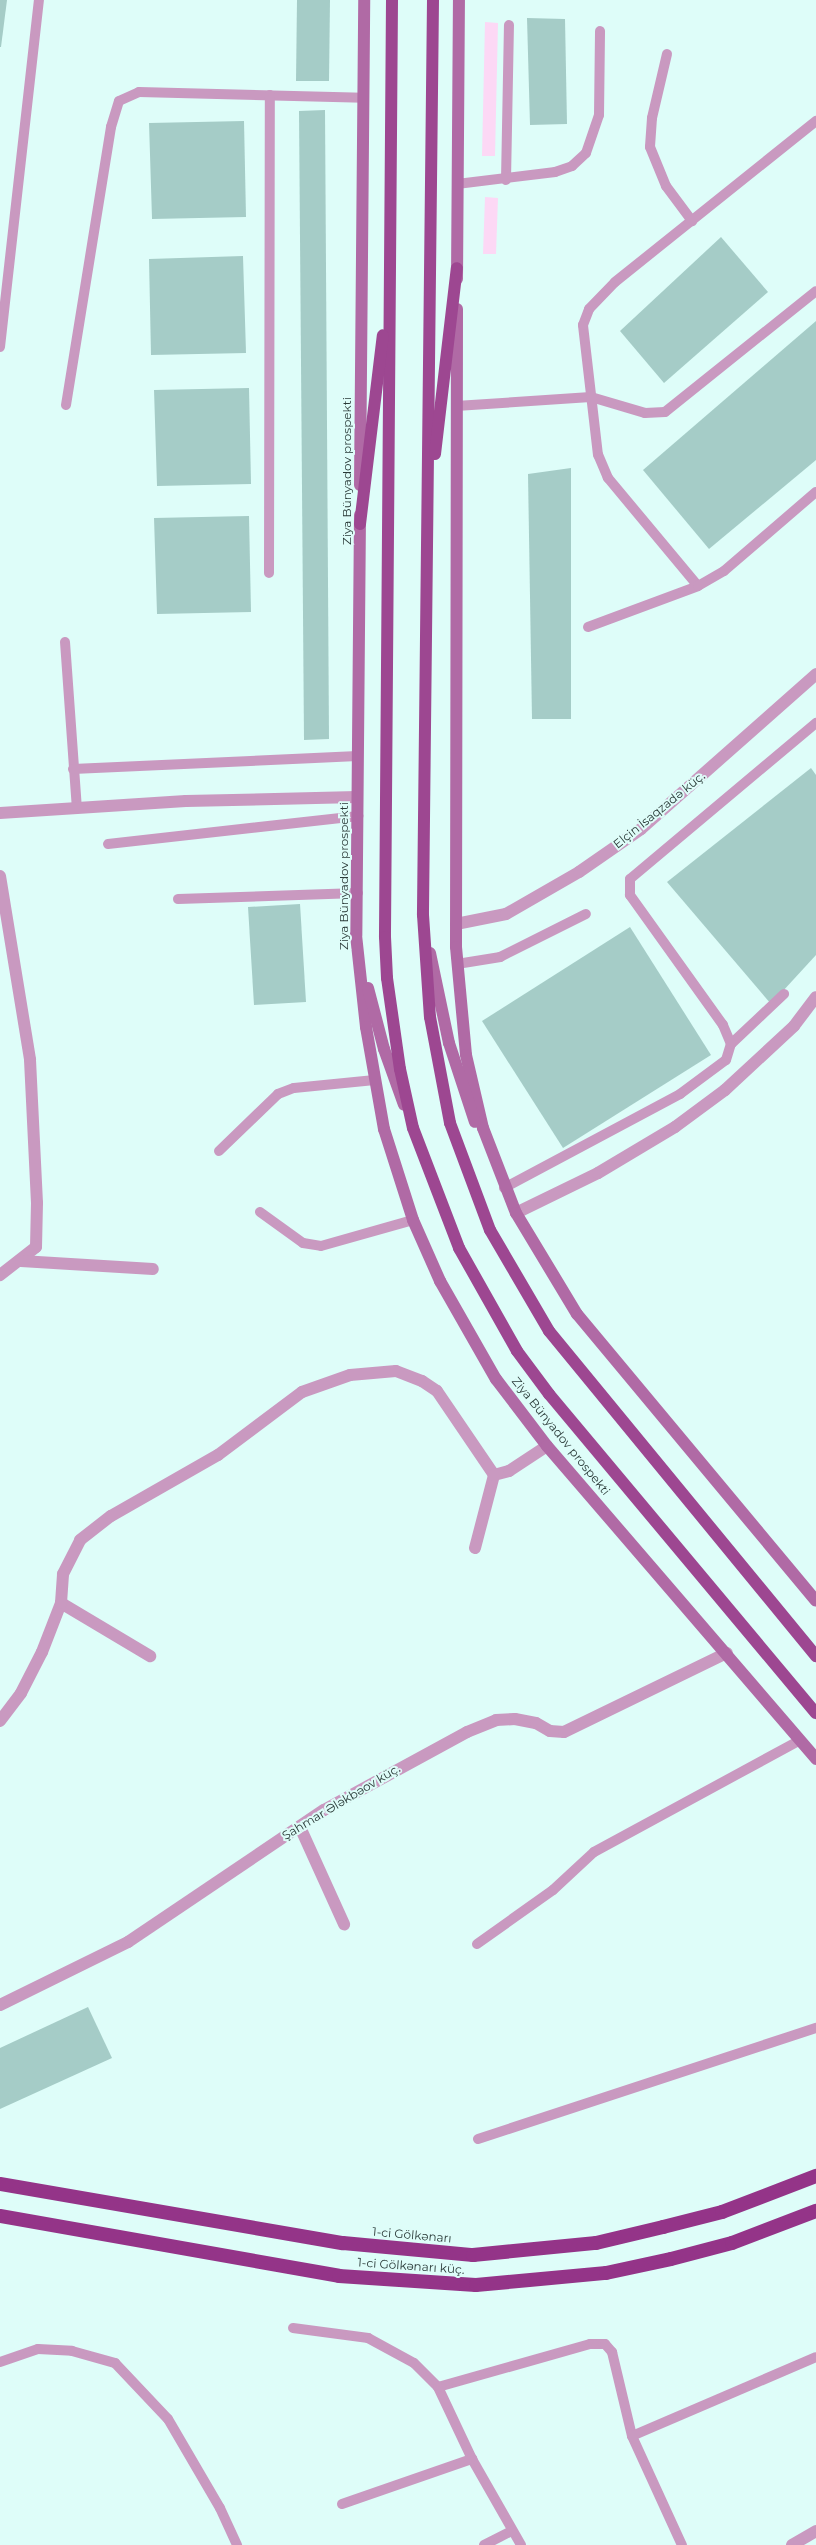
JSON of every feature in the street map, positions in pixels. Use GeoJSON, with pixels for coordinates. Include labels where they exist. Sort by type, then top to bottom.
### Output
{"type":"FeatureCollection","features":[{"type":"Feature","properties":{"kind":"highway","name":"1-ci Gölkənarı"},"geometry":{"type":"LineString","coordinates":[[0,2184],[343,2243],[473,2255],[576,2246],[663,2227],[722,2212],[816,2176]]}},
{"type":"Feature","properties":{"kind":"highway","name":"1-ci Gölkənarı küç."},"geometry":{"type":"LineString","coordinates":[[0,2216],[339,2276],[476,2285],[606,2273],[671,2259],[732,2243],[816,2211]]}},
{"type":"Feature","properties":{"kind":"main road","name":"Ziya Bünyadov prospekti"},"geometry":{"type":"LineString","coordinates":[[364,0],[357,797],[358,893],[356,934],[375,1080],[384,1129],[413,1220],[468,1333],[547,1446],[816,1758]]}},
{"type":"Feature","properties":{"kind":"main road","name":"Ziya Bünyadov prospekti"},"geometry":{"type":"LineString","coordinates":[[392,0],[385,937],[387,978],[400,1069],[414,1128],[459,1248],[518,1351],[549,1394],[816,1713]]}},
{"type":"Feature","properties":{"kind":"main road"},"geometry":{"type":"LineString","coordinates":[[432,0],[423,915],[426,981],[436,1064],[459,1156],[490,1230],[529,1300],[579,1371],[816,1656]]}},
{"type":"Feature","properties":{"kind":"main road"},"geometry":{"type":"LineString","coordinates":[[459,0],[456,406],[457,964],[466,1055],[484,1128],[504,1188]]}},
{"type":"Feature","properties":{"kind":"main road"},"geometry":{"type":"LineString","coordinates":[[428,521],[457,268]]}},
{"type":"Feature","properties":{"kind":"main road"},"geometry":{"type":"LineString","coordinates":[[360,524],[390,273]]}},
{"type":"Feature","properties":{"kind":"main road"},"geometry":{"type":"LineString","coordinates":[[423,915],[439,1000],[460,1081],[504,1188],[550,1274],[606,1352],[816,1601]]}},
{"type":"Feature","properties":{"kind":"main road"},"geometry":{"type":"LineString","coordinates":[[356,934],[384,1049],[414,1128]]}},
{"type":"Feature","properties":{"kind":"main road"},"geometry":{"type":"LineString","coordinates":[[800,1740],[816,1764]]}},
{"type":"Feature","properties":{"kind":"street","name":"Elçin İsaqzadə küç."},"geometry":{"type":"LineString","coordinates":[[456,924],[506,914],[579,872],[641,829],[816,674]]}},
{"type":"Feature","properties":{"kind":"street"},"geometry":{"type":"LineString","coordinates":[[0,813],[77,808],[357,797]]}},
{"type":"Feature","properties":{"kind":"street"},"geometry":{"type":"LineString","coordinates":[[0,876],[30,1060],[37,1221],[36,1246],[21,1261],[0,1275]]}},
{"type":"Feature","properties":{"kind":"street"},"geometry":{"type":"LineString","coordinates":[[516,1213],[598,1173],[675,1127],[725,1090],[794,1026],[816,997]]}},
{"type":"Feature","properties":{"kind":"street"},"geometry":{"type":"LineString","coordinates":[[21,1261],[153,1269]]}},
{"type":"Feature","properties":{"kind":"street"},"geometry":{"type":"LineString","coordinates":[[0,1721],[30,1677],[61,1603],[63,1574],[80,1540],[111,1516],[218,1455],[302,1392],[350,1375],[396,1371],[437,1391],[494,1475],[475,1548]]}},
{"type":"Feature","properties":{"kind":"street"},"geometry":{"type":"LineString","coordinates":[[494,1475],[509,1471],[547,1446]]}},
{"type":"Feature","properties":{"kind":"street"},"geometry":{"type":"LineString","coordinates":[[61,1603],[150,1656]]}},
{"type":"Feature","properties":{"kind":"street","name":"Şahmar Ələkbəov küç."},"geometry":{"type":"LineString","coordinates":[[0,2005],[128,1942],[365,1785],[467,1732],[496,1720],[515,1719],[536,1722],[550,1732],[564,1732],[727,1653]]}},
{"type":"Feature","properties":{"kind":"street"},"geometry":{"type":"LineString","coordinates":[[300,1827],[344,1924]]}},
{"type":"Feature","properties":{"kind":"street"},"geometry":{"type":"LineString","coordinates":[[792,2545],[816,2531]]}},
{"type":"Feature","properties":{"kind":"lane"},"geometry":{"type":"LineString","coordinates":[[0,347],[39,0]]}},
{"type":"Feature","properties":{"kind":"lane"},"geometry":{"type":"LineString","coordinates":[[506,180],[509,25]]}},
{"type":"Feature","properties":{"kind":"lane"},"geometry":{"type":"LineString","coordinates":[[457,184],[506,180],[555,172],[572,166],[586,153],[599,115],[600,31]]}},
{"type":"Feature","properties":{"kind":"lane"},"geometry":{"type":"LineString","coordinates":[[667,54],[652,118],[650,147],[666,186],[692,221]]}},
{"type":"Feature","properties":{"kind":"lane"},"geometry":{"type":"LineString","coordinates":[[66,405],[115,107],[126,96],[139,92],[363,98]]}},
{"type":"Feature","properties":{"kind":"lane"},"geometry":{"type":"LineString","coordinates":[[269,573],[270,95]]}},
{"type":"Feature","properties":{"kind":"lane"},"geometry":{"type":"LineString","coordinates":[[698,586],[608,478],[598,455],[583,325],[589,309],[692,221],[816,121]]}},
{"type":"Feature","properties":{"kind":"lane"},"geometry":{"type":"LineString","coordinates":[[456,406],[590,397],[645,414],[665,412],[816,291]]}},
{"type":"Feature","properties":{"kind":"lane"},"geometry":{"type":"LineString","coordinates":[[588,627],[698,586],[724,571],[816,492]]}},
{"type":"Feature","properties":{"kind":"lane"},"geometry":{"type":"LineString","coordinates":[[65,642],[77,808]]}},
{"type":"Feature","properties":{"kind":"lane"},"geometry":{"type":"LineString","coordinates":[[731,1044],[723,1025],[630,895],[630,878],[816,723]]}},
{"type":"Feature","properties":{"kind":"lane"},"geometry":{"type":"LineString","coordinates":[[73,769],[358,756]]}},
{"type":"Feature","properties":{"kind":"lane"},"geometry":{"type":"LineString","coordinates":[[108,844],[323,817],[358,816]]}},
{"type":"Feature","properties":{"kind":"lane"},"geometry":{"type":"LineString","coordinates":[[178,899],[358,893]]}},
{"type":"Feature","properties":{"kind":"lane"},"geometry":{"type":"LineString","coordinates":[[457,964],[500,957],[586,914]]}},
{"type":"Feature","properties":{"kind":"lane"},"geometry":{"type":"LineString","coordinates":[[504,1188],[680,1094],[726,1060],[731,1044],[784,994]]}},
{"type":"Feature","properties":{"kind":"lane"},"geometry":{"type":"LineString","coordinates":[[219,1151],[278,1094],[294,1088],[375,1080]]}},
{"type":"Feature","properties":{"kind":"lane"},"geometry":{"type":"LineString","coordinates":[[260,1212],[303,1243],[321,1246],[413,1220]]}},
{"type":"Feature","properties":{"kind":"lane"},"geometry":{"type":"LineString","coordinates":[[477,1944],[563,1882],[594,1852],[800,1740]]}},
{"type":"Feature","properties":{"kind":"lane"},"geometry":{"type":"LineString","coordinates":[[478,2139],[816,2028]]}},
{"type":"Feature","properties":{"kind":"lane"},"geometry":{"type":"LineString","coordinates":[[293,2328],[368,2338],[414,2363],[438,2387],[472,2459],[511,2531],[521,2545]]}},
{"type":"Feature","properties":{"kind":"lane"},"geometry":{"type":"LineString","coordinates":[[438,2387],[590,2344],[605,2344],[612,2352],[632,2436],[682,2545]]}},
{"type":"Feature","properties":{"kind":"lane"},"geometry":{"type":"LineString","coordinates":[[0,2362],[38,2349],[72,2351],[114,2363],[168,2418],[220,2508],[237,2545]]}},
{"type":"Feature","properties":{"kind":"lane"},"geometry":{"type":"LineString","coordinates":[[632,2436],[816,2357]]}},
{"type":"Feature","properties":{"kind":"lane"},"geometry":{"type":"LineString","coordinates":[[342,2504],[472,2459]]}},
{"type":"Feature","properties":{"kind":"lane"},"geometry":{"type":"LineString","coordinates":[[484,2545],[511,2531]]}},
{"type":"Feature","properties":{"kind":"shaded area"},"geometry":{"type":"Polygon","coordinates":[[[485,22],[498,23],[495,156],[482,156],[485,22]]]}},
{"type":"Feature","properties":{"kind":"shaded area"},"geometry":{"type":"Polygon","coordinates":[[[485,197],[498,198],[496,254],[483,254],[485,197]]]}},
{"type":"Feature","properties":{"kind":"building"},"geometry":{"type":"Polygon","coordinates":[[[0,0],[7,0],[1,47],[0,47],[0,0]]]}},
{"type":"Feature","properties":{"kind":"building"},"geometry":{"type":"Polygon","coordinates":[[[297,0],[330,0],[329,81],[296,81],[297,0]]]}},
{"type":"Feature","properties":{"kind":"building"},"geometry":{"type":"Polygon","coordinates":[[[527,18],[565,19],[567,124],[530,125],[527,18]]]}},
{"type":"Feature","properties":{"kind":"building"},"geometry":{"type":"Polygon","coordinates":[[[325,110],[329,739],[304,740],[299,111],[325,110]]]}},
{"type":"Feature","properties":{"kind":"building"},"geometry":{"type":"Polygon","coordinates":[[[244,121],[246,217],[152,219],[149,123],[244,121]]]}},
{"type":"Feature","properties":{"kind":"building"},"geometry":{"type":"Polygon","coordinates":[[[721,237],[768,292],[664,383],[620,331],[721,237]]]}},
{"type":"Feature","properties":{"kind":"building"},"geometry":{"type":"Polygon","coordinates":[[[243,256],[246,353],[151,355],[149,259],[243,256]]]}},
{"type":"Feature","properties":{"kind":"building"},"geometry":{"type":"Polygon","coordinates":[[[816,321],[816,460],[709,549],[643,470],[816,321]]]}},
{"type":"Feature","properties":{"kind":"building"},"geometry":{"type":"Polygon","coordinates":[[[249,388],[251,484],[157,486],[154,390],[249,388]]]}},
{"type":"Feature","properties":{"kind":"building"},"geometry":{"type":"Polygon","coordinates":[[[571,468],[571,719],[532,719],[528,474],[571,468]]]}},
{"type":"Feature","properties":{"kind":"building"},"geometry":{"type":"Polygon","coordinates":[[[249,516],[251,612],[157,614],[154,518],[249,516]]]}},
{"type":"Feature","properties":{"kind":"building"},"geometry":{"type":"Polygon","coordinates":[[[811,768],[816,775],[816,955],[771,1004],[667,882],[811,768]]]}},
{"type":"Feature","properties":{"kind":"building"},"geometry":{"type":"Polygon","coordinates":[[[300,904],[306,1002],[254,1005],[248,907],[300,904]]]}},
{"type":"Feature","properties":{"kind":"building"},"geometry":{"type":"Polygon","coordinates":[[[630,927],[711,1055],[563,1148],[482,1021],[630,927]]]}},
{"type":"Feature","properties":{"kind":"building"},"geometry":{"type":"Polygon","coordinates":[[[88,2007],[112,2058],[0,2109],[0,2048],[88,2007]]]}}]}
